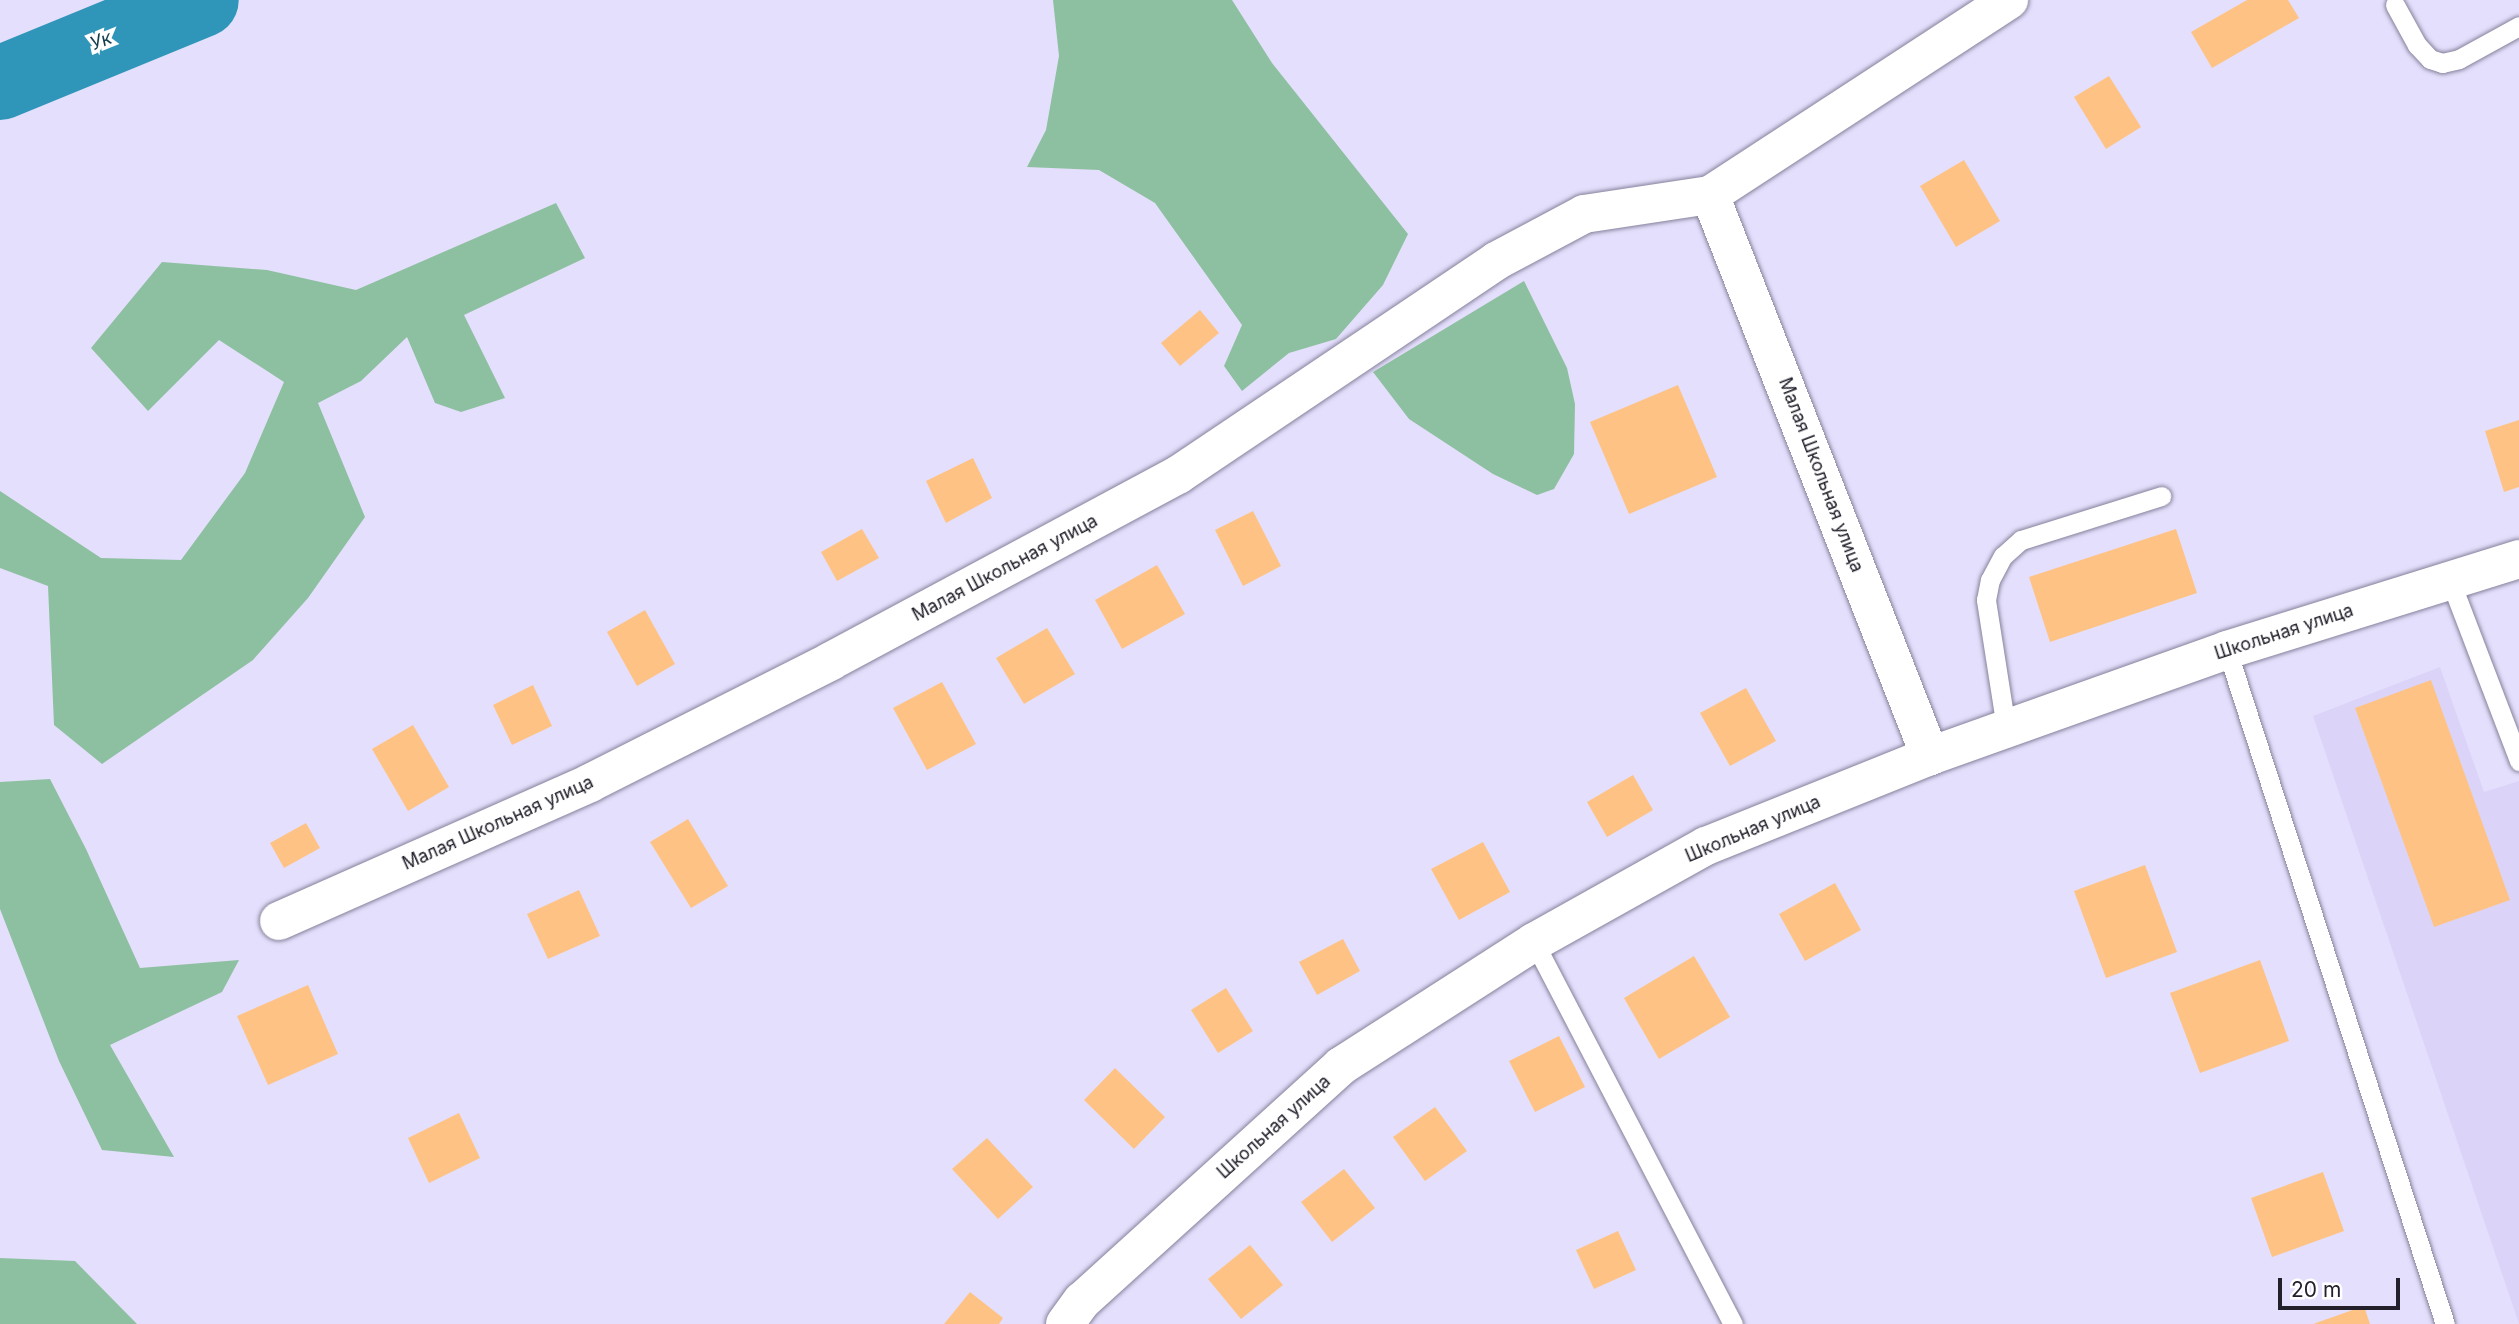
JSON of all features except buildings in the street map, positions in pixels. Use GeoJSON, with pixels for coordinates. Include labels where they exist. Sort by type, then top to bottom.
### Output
{"type":"FeatureCollection","features":[{"type":"Feature","properties":{"kind":"street","name":"Малая Школьная улица"},"geometry":{"type":"LineString","coordinates":[[278,921],[590,783],[831,661],[1178,475],[1496,261],[1584,214],[1710,195],[2009,0]]}},
{"type":"Feature","properties":{"kind":"street","name":"Малая Школьная улица"},"geometry":{"type":"LineString","coordinates":[[1710,195],[1930,755]]}},
{"type":"Feature","properties":{"kind":"street","name":"Школьная улица"},"geometry":{"type":"LineString","coordinates":[[1065,1324],[1082,1301],[1341,1066],[1534,942],[1706,846],[1930,755],[2006,728],[2227,650],[2519,559]]}},
{"type":"Feature","properties":{"kind":"lane"},"geometry":{"type":"LineString","coordinates":[[2397,2],[2417,45],[2430,59],[2442,63],[2459,59],[2519,26]]}},
{"type":"Feature","properties":{"kind":"lane"},"geometry":{"type":"LineString","coordinates":[[2006,728],[1986,600],[1990,580],[2003,556],[2021,540],[2161,496]]}},
{"type":"Feature","properties":{"kind":"lane"},"geometry":{"type":"LineString","coordinates":[[2450,580],[2519,761]]}},
{"type":"Feature","properties":{"kind":"lane"},"geometry":{"type":"LineString","coordinates":[[2227,650],[2445,1324]]}},
{"type":"Feature","properties":{"kind":"lane"},"geometry":{"type":"LineString","coordinates":[[1534,942],[1733,1324]]}},
{"type":"Feature","properties":{"kind":"shaded area"},"geometry":{"type":"Polygon","coordinates":[[[2440,667],[2484,792],[2519,781],[2519,1324],[2313,716],[2440,667]]]}},
{"type":"Feature","properties":{"kind":"green space"},"geometry":{"type":"Polygon","coordinates":[[[1053,0],[1232,0],[1272,63],[1408,234],[1383,285],[1336,339],[1289,353],[1242,391],[1224,366],[1242,325],[1155,203],[1099,170],[1027,167],[1046,130],[1059,56],[1053,0]]]}},
{"type":"Feature","properties":{"kind":"green space"},"geometry":{"type":"Polygon","coordinates":[[[556,203],[585,258],[464,315],[505,398],[461,412],[435,403],[407,337],[361,381],[318,403],[365,517],[308,598],[253,660],[102,764],[54,725],[48,586],[0,568],[0,491],[101,558],[181,560],[245,473],[284,382],[219,340],[148,411],[91,348],[162,262],[267,270],[356,290],[556,203]]]}},
{"type":"Feature","properties":{"kind":"green space"},"geometry":{"type":"Polygon","coordinates":[[[1524,281],[1567,368],[1575,404],[1574,454],[1554,489],[1537,495],[1493,474],[1409,419],[1373,372],[1524,281]]]}},
{"type":"Feature","properties":{"kind":"green space"},"geometry":{"type":"Polygon","coordinates":[[[50,779],[86,849],[140,968],[239,960],[222,992],[110,1045],[174,1157],[102,1150],[59,1061],[0,909],[0,782],[50,779]]]}},
{"type":"Feature","properties":{"kind":"green space"},"geometry":{"type":"Polygon","coordinates":[[[0,1258],[75,1261],[137,1324],[0,1324],[0,1258]]]}},
{"type":"Feature","properties":{"kind":"waterway","name":"Ук"},"geometry":{"type":"LineString","coordinates":[[0,83],[202,0]]}}]}
